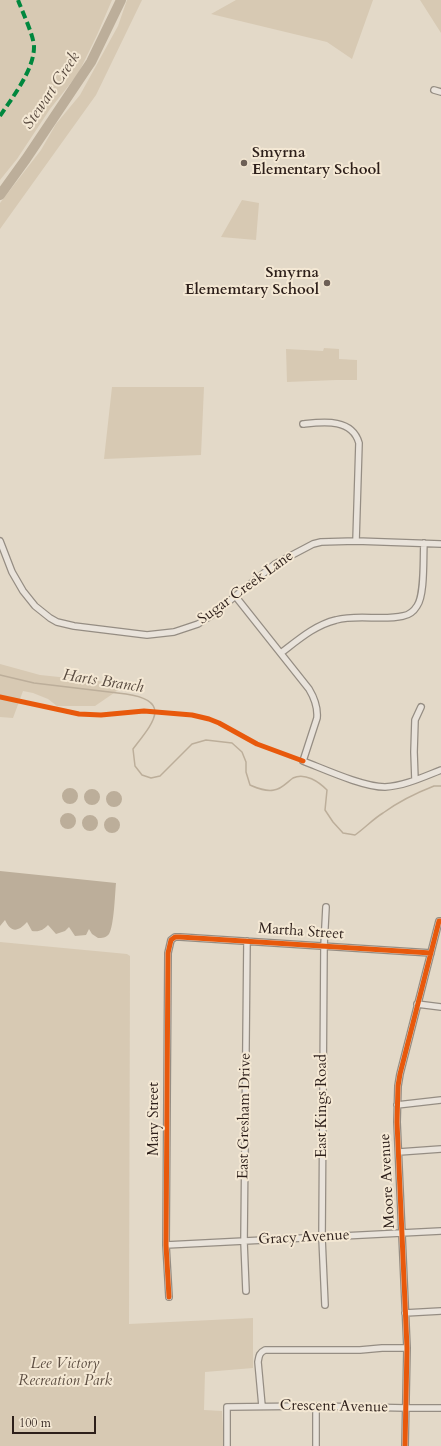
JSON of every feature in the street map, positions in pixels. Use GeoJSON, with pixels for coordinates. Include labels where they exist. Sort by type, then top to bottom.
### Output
{"type":"FeatureCollection","features":[{"type":"Feature","properties":{"kind":"street"},"geometry":{"type":"LineString","coordinates":[[434,90],[441,92]]}},
{"type":"Feature","properties":{"kind":"street"},"geometry":{"type":"LineString","coordinates":[[303,424],[327,422],[343,424],[354,431],[357,437],[359,443],[356,541]]}},
{"type":"Feature","properties":{"kind":"street","name":"Sugar Creek Lane"},"geometry":{"type":"LineString","coordinates":[[0,541],[12,572],[28,598],[41,612],[54,620],[65,624],[147,635],[164,634],[183,630],[198,624],[236,597],[275,564],[304,548],[320,542],[356,541],[441,544]]}},
{"type":"Feature","properties":{"kind":"street"},"geometry":{"type":"LineString","coordinates":[[281,652],[311,631],[327,622],[342,618],[403,616],[413,611],[420,601],[422,591],[424,543]]}},
{"type":"Feature","properties":{"kind":"street"},"geometry":{"type":"LineString","coordinates":[[236,597],[309,689],[317,705],[316,723],[303,761],[360,782],[376,786],[394,786],[441,770]]}},
{"type":"Feature","properties":{"kind":"street"},"geometry":{"type":"LineString","coordinates":[[415,780],[415,720],[421,707]]}},
{"type":"Feature","properties":{"kind":"street","name":"East Kings Road"},"geometry":{"type":"LineString","coordinates":[[325,1305],[322,1238],[324,946],[326,907]]}},
{"type":"Feature","properties":{"kind":"street","name":"Moore Avenue"},"geometry":{"type":"LineString","coordinates":[[405,1446],[407,1348],[397,1105],[400,1074],[417,1004],[440,921]]}},
{"type":"Feature","properties":{"kind":"street","name":"Martha Street"},"geometry":{"type":"LineString","coordinates":[[171,940],[176,937],[180,937],[431,953]]}},
{"type":"Feature","properties":{"kind":"street","name":"Mary Street"},"geometry":{"type":"LineString","coordinates":[[169,1297],[166,1245],[168,953],[171,940]]}},
{"type":"Feature","properties":{"kind":"street","name":"East Gresham Drive"},"geometry":{"type":"LineString","coordinates":[[246,1291],[244,1242],[247,941]]}},
{"type":"Feature","properties":{"kind":"street"},"geometry":{"type":"LineString","coordinates":[[417,1004],[441,1007]]}},
{"type":"Feature","properties":{"kind":"street"},"geometry":{"type":"LineString","coordinates":[[397,1105],[441,1100]]}},
{"type":"Feature","properties":{"kind":"street"},"geometry":{"type":"LineString","coordinates":[[399,1152],[441,1149]]}},
{"type":"Feature","properties":{"kind":"street","name":"Gracy Avenue"},"geometry":{"type":"LineString","coordinates":[[166,1245],[441,1231]]}},
{"type":"Feature","properties":{"kind":"street"},"geometry":{"type":"LineString","coordinates":[[405,1313],[441,1311]]}},
{"type":"Feature","properties":{"kind":"street"},"geometry":{"type":"LineString","coordinates":[[262,1406],[258,1362],[261,1352],[265,1350],[360,1350],[407,1348]]}},
{"type":"Feature","properties":{"kind":"street"},"geometry":{"type":"LineString","coordinates":[[316,1406],[316,1446]]}},
{"type":"Feature","properties":{"kind":"street","name":"Crescent Avenue"},"geometry":{"type":"LineString","coordinates":[[227,1446],[227,1407],[316,1406],[441,1408]]}},
{"type":"Feature","properties":{"kind":"green space"},"geometry":{"type":"Polygon","coordinates":[[[0,0],[112,0],[78,74],[50,109],[17,159],[0,180],[0,0]]]}},
{"type":"Feature","properties":{"kind":"green space"},"geometry":{"type":"Polygon","coordinates":[[[127,0],[142,0],[96,95],[0,229],[0,203],[41,150],[56,124],[80,95],[118,26],[127,0]]]}},
{"type":"Feature","properties":{"kind":"green space"},"geometry":{"type":"Polygon","coordinates":[[[236,0],[373,0],[352,59],[327,42],[211,14],[236,0]]]}},
{"type":"Feature","properties":{"kind":"green space"},"geometry":{"type":"Polygon","coordinates":[[[420,0],[441,0],[441,33],[420,0]]]}},
{"type":"Feature","properties":{"kind":"green space"},"geometry":{"type":"Polygon","coordinates":[[[242,200],[259,203],[256,240],[221,237],[242,200]]]}},
{"type":"Feature","properties":{"kind":"green space"},"geometry":{"type":"Polygon","coordinates":[[[324,348],[339,349],[339,359],[357,360],[357,380],[287,382],[286,349],[323,351],[324,348]]]}},
{"type":"Feature","properties":{"kind":"green space"},"geometry":{"type":"Polygon","coordinates":[[[112,387],[204,387],[201,455],[104,459],[112,387]]]}},
{"type":"Feature","properties":{"kind":"green space"},"geometry":{"type":"Polygon","coordinates":[[[0,664],[40,675],[127,684],[95,706],[57,706],[48,699],[23,691],[13,718],[0,717],[0,664]]]}},
{"type":"Feature","properties":{"kind":"green space","name":"Lee Victory Recreation Park"},"geometry":{"type":"Polygon","coordinates":[[[0,942],[127,954],[130,956],[129,1324],[253,1318],[253,1368],[205,1372],[204,1410],[222,1411],[224,1446],[0,1446],[0,942]]]}},
{"type":"Feature","properties":{"kind":"shaded area"},"geometry":{"type":"Polygon","coordinates":[[[67,788],[73,788],[78,793],[76,802],[73,804],[67,804],[62,799],[62,793],[67,788]]]}},
{"type":"Feature","properties":{"kind":"shaded area"},"geometry":{"type":"Polygon","coordinates":[[[89,789],[95,789],[100,794],[98,803],[95,805],[89,805],[84,800],[84,794],[89,789]]]}},
{"type":"Feature","properties":{"kind":"shaded area"},"geometry":{"type":"Polygon","coordinates":[[[111,791],[117,791],[122,796],[120,805],[117,807],[111,807],[106,802],[106,796],[111,791]]]}},
{"type":"Feature","properties":{"kind":"shaded area"},"geometry":{"type":"Polygon","coordinates":[[[65,813],[71,813],[76,818],[74,827],[71,829],[65,829],[60,824],[60,818],[65,813]]]}},
{"type":"Feature","properties":{"kind":"shaded area"},"geometry":{"type":"Polygon","coordinates":[[[87,815],[93,815],[98,820],[96,829],[93,831],[87,831],[82,826],[82,820],[87,815]]]}},
{"type":"Feature","properties":{"kind":"shaded area"},"geometry":{"type":"Polygon","coordinates":[[[109,817],[115,817],[120,822],[118,831],[115,833],[109,833],[104,828],[104,822],[109,817]]]}},
{"type":"Feature","properties":{"kind":"shaded area"},"geometry":{"type":"Polygon","coordinates":[[[0,871],[116,883],[113,917],[109,934],[105,937],[98,938],[92,934],[89,929],[86,935],[75,936],[69,927],[65,931],[56,934],[48,925],[41,930],[32,931],[27,922],[21,928],[15,930],[7,924],[5,920],[0,926],[0,871]]]}},
{"type":"Feature","properties":{"kind":"waterway","name":"Stewart Creek"},"geometry":{"type":"LineString","coordinates":[[0,195],[91,62],[121,0]]}},
{"type":"Feature","properties":{"kind":"waterway","name":"Harts Branch"},"geometry":{"type":"LineString","coordinates":[[0,675],[34,683],[141,697],[150,702],[154,708],[155,715],[147,731],[133,749],[135,766],[142,775],[151,778],[160,776],[192,744],[206,740],[232,743],[242,752],[246,762],[246,772],[250,785],[265,790],[274,790],[282,787],[298,776],[307,777],[320,784],[327,790],[325,810],[343,833],[355,835],[379,815],[401,801],[434,786],[441,786]]}},
{"type":"Feature","properties":{"kind":"marked path"},"geometry":{"type":"LineString","coordinates":[[0,116],[22,83],[33,56],[34,47],[32,37],[18,0]]}},
{"type":"Feature","properties":{"kind":"cycle path"},"geometry":{"type":"LineString","coordinates":[[0,697],[79,714],[101,715],[144,711],[192,715],[219,723],[257,744],[303,761]]}},
{"type":"Feature","properties":{"kind":"cycle path"},"geometry":{"type":"LineString","coordinates":[[405,1446],[407,1348],[397,1122],[398,1086],[439,921],[441,921]]}},
{"type":"Feature","properties":{"kind":"cycle path"},"geometry":{"type":"LineString","coordinates":[[169,1297],[166,1245],[168,953],[171,940],[175,937],[180,937],[431,953]]}},
{"type":"Feature","properties":{"kind":"place","name":"Smyrna Elementary School"},"geometry":{"type":"Point","coordinates":[244,163]}},
{"type":"Feature","properties":{"kind":"place","name":"Smyrna Elememtary School"},"geometry":{"type":"Point","coordinates":[327,283]}}]}
